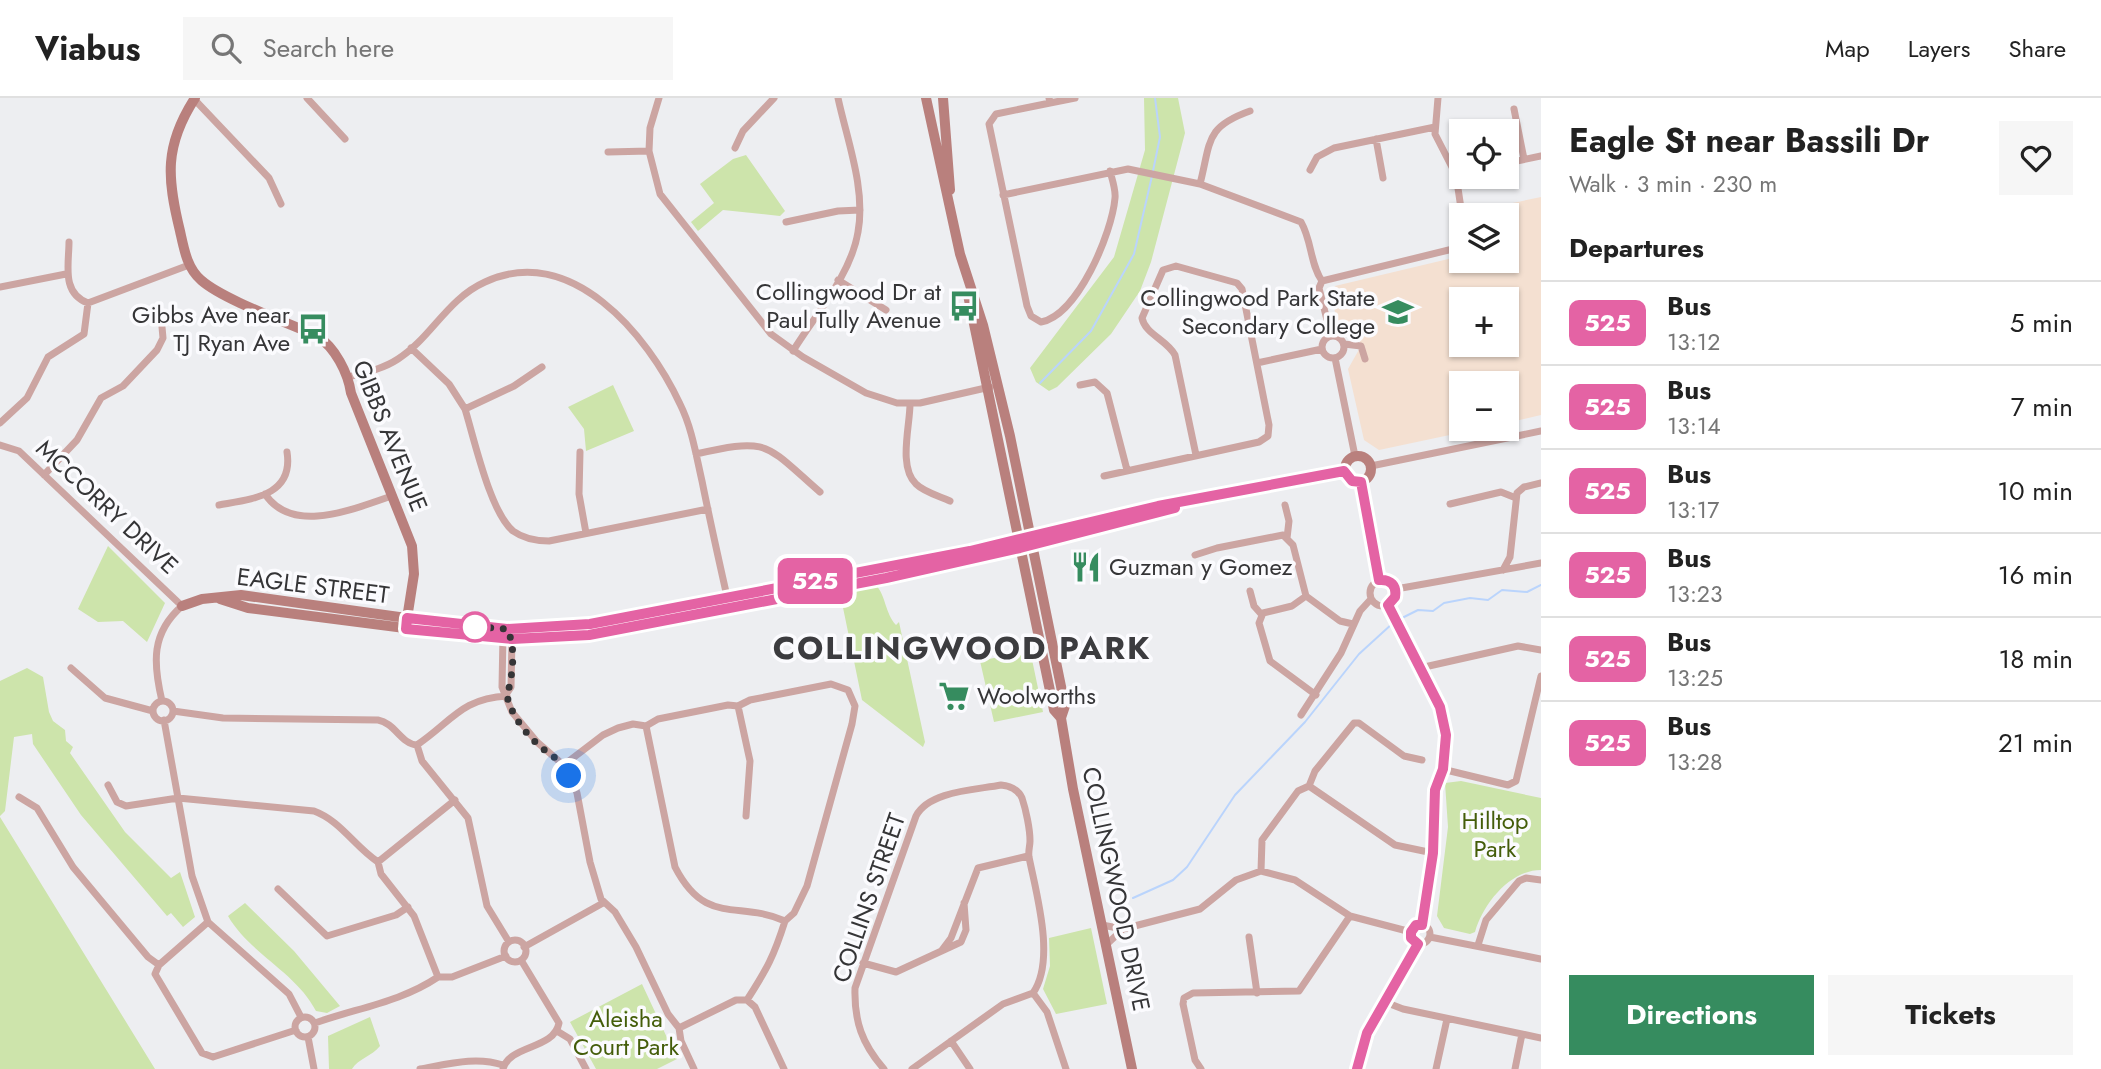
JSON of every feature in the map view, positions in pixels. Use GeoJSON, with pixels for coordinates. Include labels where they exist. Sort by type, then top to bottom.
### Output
{"type":"FeatureCollection","features":[{"type":"Feature","properties":{"kind":"street"},"geometry":{"type":"LineString","coordinates":[[307,98],[345,139]]}},
{"type":"Feature","properties":{"kind":"street"},"geometry":{"type":"LineString","coordinates":[[659,98],[650,128],[649,151],[656,184],[673,214],[761,325],[793,351],[866,393],[897,403],[910,404],[993,387]]}},
{"type":"Feature","properties":{"kind":"street"},"geometry":{"type":"LineString","coordinates":[[735,148],[743,131],[774,98]]}},
{"type":"Feature","properties":{"kind":"street"},"geometry":{"type":"LineString","coordinates":[[793,351],[853,252],[860,211],[838,98]]}},
{"type":"Feature","properties":{"kind":"street","name":"COLLINGWOOD DRIVE"},"geometry":{"type":"LineString","coordinates":[[926,98],[950,211],[1033,540],[1065,706],[1061,718],[1132,1069]]}},
{"type":"Feature","properties":{"kind":"street","name":"COLLINGWOOD DRIVE"},"geometry":{"type":"LineString","coordinates":[[943,98],[950,211]]}},
{"type":"Feature","properties":{"kind":"street"},"geometry":{"type":"LineString","coordinates":[[1075,98],[1049,101],[996,114],[990,119],[1027,306],[1031,316],[1041,322],[1052,320],[1061,314],[1100,256],[1116,196],[1110,171]]}},
{"type":"Feature","properties":{"kind":"street"},"geometry":{"type":"LineString","coordinates":[[1438,98],[1435,127],[1449,162]]}},
{"type":"Feature","properties":{"kind":"street"},"geometry":{"type":"LineString","coordinates":[[88,303],[190,265],[175,210],[169,166],[177,130],[194,99],[269,178],[281,204]]}},
{"type":"Feature","properties":{"kind":"street"},"geometry":{"type":"LineString","coordinates":[[1514,110],[1524,159]]}},
{"type":"Feature","properties":{"kind":"street"},"geometry":{"type":"LineString","coordinates":[[1200,184],[1218,125],[1250,111]]}},
{"type":"Feature","properties":{"kind":"street"},"geometry":{"type":"LineString","coordinates":[[1310,170],[1317,157],[1327,150],[1435,127]]}},
{"type":"Feature","properties":{"kind":"street"},"geometry":{"type":"LineString","coordinates":[[1376,139],[1384,178]]}},
{"type":"Feature","properties":{"kind":"street"},"geometry":{"type":"LineString","coordinates":[[608,152],[649,151]]}},
{"type":"Feature","properties":{"kind":"street"},"geometry":{"type":"LineString","coordinates":[[1519,160],[1541,156]]}},
{"type":"Feature","properties":{"kind":"street"},"geometry":{"type":"LineString","coordinates":[[1003,195],[1128,169],[1200,184],[1301,222],[1322,281]]}},
{"type":"Feature","properties":{"kind":"street"},"geometry":{"type":"LineString","coordinates":[[786,222],[838,211],[860,211]]}},
{"type":"Feature","properties":{"kind":"street"},"geometry":{"type":"LineString","coordinates":[[69,242],[66,274],[74,295],[88,303]]}},
{"type":"Feature","properties":{"kind":"street"},"geometry":{"type":"LineString","coordinates":[[1322,281],[1449,250]]}},
{"type":"Feature","properties":{"kind":"street","name":"GIBBS AVENUE"},"geometry":{"type":"LineString","coordinates":[[190,265],[208,286],[326,341],[348,377],[356,407],[393,496],[413,554],[414,574],[406,624]]}},
{"type":"Feature","properties":{"kind":"street"},"geometry":{"type":"LineString","coordinates":[[1104,476],[1259,442],[1268,436],[1269,425],[1242,289],[1237,284],[1176,266],[1163,270],[1142,318],[1143,324],[1171,348],[1175,355],[1196,455]]}},
{"type":"Feature","properties":{"kind":"street"},"geometry":{"type":"LineString","coordinates":[[348,377],[397,360],[453,302],[486,281],[531,273],[564,279],[595,295],[642,342],[681,405],[696,454],[728,602]]}},
{"type":"Feature","properties":{"kind":"street"},"geometry":{"type":"LineString","coordinates":[[0,287],[66,274]]}},
{"type":"Feature","properties":{"kind":"street"},"geometry":{"type":"LineString","coordinates":[[838,280],[886,310]]}},
{"type":"Feature","properties":{"kind":"street"},"geometry":{"type":"LineString","coordinates":[[1322,281],[1319,288],[1331,336]]}},
{"type":"Feature","properties":{"kind":"street"},"geometry":{"type":"LineString","coordinates":[[0,423],[27,398],[48,357],[84,334],[88,303]]}},
{"type":"Feature","properties":{"kind":"street"},"geometry":{"type":"LineString","coordinates":[[44,475],[77,440],[101,398],[123,386],[157,350],[163,338],[162,327]]}},
{"type":"Feature","properties":{"kind":"street"},"geometry":{"type":"LineString","coordinates":[[1331,336],[1340,339],[1344,344],[1361,346],[1365,359]]}},
{"type":"Feature","properties":{"kind":"street"},"geometry":{"type":"LineString","coordinates":[[1331,336],[1323,342],[1322,349],[1325,355],[1335,358]]}},
{"type":"Feature","properties":{"kind":"street"},"geometry":{"type":"LineString","coordinates":[[1335,358],[1343,351],[1344,344]]}},
{"type":"Feature","properties":{"kind":"street"},"geometry":{"type":"LineString","coordinates":[[411,348],[449,384],[465,409],[498,509],[512,530],[538,541],[708,509]]}},
{"type":"Feature","properties":{"kind":"street"},"geometry":{"type":"LineString","coordinates":[[1257,363],[1322,349]]}},
{"type":"Feature","properties":{"kind":"street"},"geometry":{"type":"LineString","coordinates":[[1335,358],[1355,456]]}},
{"type":"Feature","properties":{"kind":"street"},"geometry":{"type":"LineString","coordinates":[[465,409],[514,386],[542,367]]}},
{"type":"Feature","properties":{"kind":"street"},"geometry":{"type":"LineString","coordinates":[[1080,385],[1095,382],[1107,393],[1127,470]]}},
{"type":"Feature","properties":{"kind":"street","name":"COLLINGWOOD DRIVE"},"geometry":{"type":"LineString","coordinates":[[993,387],[1019,544],[1054,710],[1061,718]]}},
{"type":"Feature","properties":{"kind":"street"},"geometry":{"type":"LineString","coordinates":[[910,404],[908,471],[920,487],[950,502]]}},
{"type":"Feature","properties":{"kind":"street"},"geometry":{"type":"LineString","coordinates":[[1371,466],[1541,431]]}},
{"type":"Feature","properties":{"kind":"street"},"geometry":{"type":"LineString","coordinates":[[696,454],[745,443],[766,447],[820,492]]}},
{"type":"Feature","properties":{"kind":"street","name":"MCCORRY DRIVE"},"geometry":{"type":"LineString","coordinates":[[0,445],[19,451],[182,606]]}},
{"type":"Feature","properties":{"kind":"street"},"geometry":{"type":"LineString","coordinates":[[219,505],[265,494],[288,475],[287,452]]}},
{"type":"Feature","properties":{"kind":"street"},"geometry":{"type":"LineString","coordinates":[[580,452],[579,494],[586,533]]}},
{"type":"Feature","properties":{"kind":"street"},"geometry":{"type":"LineString","coordinates":[[1355,456],[1367,459],[1371,466],[1370,474],[1361,482],[1352,481],[1344,471],[1346,463],[1355,456]]}},
{"type":"Feature","properties":{"kind":"street","name":"EAGLE STREET"},"geometry":{"type":"LineString","coordinates":[[182,606],[216,597],[241,595],[406,624],[507,636],[728,602],[1019,544],[1162,513],[1189,503],[1344,471]]}},
{"type":"Feature","properties":{"kind":"street"},"geometry":{"type":"LineString","coordinates":[[1361,482],[1379,580]]}},
{"type":"Feature","properties":{"kind":"street"},"geometry":{"type":"LineString","coordinates":[[1503,570],[1510,557],[1516,498],[1521,488],[1541,483]]}},
{"type":"Feature","properties":{"kind":"street"},"geometry":{"type":"LineString","coordinates":[[1450,504],[1501,492],[1516,498]]}},
{"type":"Feature","properties":{"kind":"street"},"geometry":{"type":"LineString","coordinates":[[265,494],[283,511],[314,516],[337,514],[393,496]]}},
{"type":"Feature","properties":{"kind":"street"},"geometry":{"type":"LineString","coordinates":[[1285,505],[1289,521],[1287,538],[1293,545],[1306,596],[1339,621],[1353,624]]}},
{"type":"Feature","properties":{"kind":"street"},"geometry":{"type":"LineString","coordinates":[[1195,555],[1262,538],[1287,538]]}},
{"type":"Feature","properties":{"kind":"street"},"geometry":{"type":"LineString","coordinates":[[1396,589],[1541,563]]}},
{"type":"Feature","properties":{"kind":"street"},"geometry":{"type":"LineString","coordinates":[[1301,715],[1316,695],[1341,653],[1353,624],[1371,599],[1370,587],[1379,580],[1390,581],[1396,589],[1395,597],[1388,605],[1378,605],[1371,599]]}},
{"type":"Feature","properties":{"kind":"street"},"geometry":{"type":"LineString","coordinates":[[1250,592],[1254,606],[1262,615]]}},
{"type":"Feature","properties":{"kind":"street"},"geometry":{"type":"LineString","coordinates":[[1262,615],[1293,606],[1306,596]]}},
{"type":"Feature","properties":{"kind":"street"},"geometry":{"type":"LineString","coordinates":[[1388,605],[1440,707],[1446,735],[1443,769],[1435,790],[1433,853],[1422,925]]}},
{"type":"Feature","properties":{"kind":"street"},"geometry":{"type":"LineString","coordinates":[[162,701],[155,658],[156,641],[171,616],[182,606]]}},
{"type":"Feature","properties":{"kind":"street"},"geometry":{"type":"LineString","coordinates":[[1262,615],[1259,623],[1270,661],[1316,695]]}},
{"type":"Feature","properties":{"kind":"street"},"geometry":{"type":"LineString","coordinates":[[507,636],[511,687],[507,695],[518,723],[552,758],[565,764],[577,793],[590,862],[603,903],[615,912],[636,947],[668,1014],[679,1028],[681,1041],[694,1069]]}},
{"type":"Feature","properties":{"kind":"street"},"geometry":{"type":"LineString","coordinates":[[1420,668],[1518,646],[1541,650]]}},
{"type":"Feature","properties":{"kind":"street"},"geometry":{"type":"LineString","coordinates":[[71,667],[105,698],[153,711]]}},
{"type":"Feature","properties":{"kind":"street"},"geometry":{"type":"LineString","coordinates":[[1443,769],[1508,785],[1516,781],[1541,676]]}},
{"type":"Feature","properties":{"kind":"street"},"geometry":{"type":"LineString","coordinates":[[565,764],[603,735],[633,724],[646,726],[658,719],[728,705],[738,706],[750,700],[831,684],[842,686],[853,696],[852,724],[807,886],[794,913],[785,921],[784,934],[771,963],[747,1000]]}},
{"type":"Feature","properties":{"kind":"street"},"geometry":{"type":"LineString","coordinates":[[417,745],[466,705],[507,695]]}},
{"type":"Feature","properties":{"kind":"street"},"geometry":{"type":"LineString","coordinates":[[164,720],[156,717],[153,711],[155,705],[162,701],[169,703],[173,711]]}},
{"type":"Feature","properties":{"kind":"street"},"geometry":{"type":"LineString","coordinates":[[738,706],[750,761],[746,816]]}},
{"type":"Feature","properties":{"kind":"street"},"geometry":{"type":"LineString","coordinates":[[173,711],[223,718],[378,720],[391,725],[407,742],[417,745]]}},
{"type":"Feature","properties":{"kind":"street"},"geometry":{"type":"LineString","coordinates":[[164,720],[173,711]]}},
{"type":"Feature","properties":{"kind":"street"},"geometry":{"type":"LineString","coordinates":[[164,720],[192,876],[208,922],[289,994],[301,1017]]}},
{"type":"Feature","properties":{"kind":"street"},"geometry":{"type":"LineString","coordinates":[[1261,871],[1262,840],[1298,791],[1309,786],[1315,771],[1354,723],[1359,723],[1404,756],[1422,760]]}},
{"type":"Feature","properties":{"kind":"street"},"geometry":{"type":"LineString","coordinates":[[646,726],[676,867],[686,888],[720,910],[785,921]]}},
{"type":"Feature","properties":{"kind":"street"},"geometry":{"type":"LineString","coordinates":[[417,745],[422,761],[468,818],[487,906],[509,942]]}},
{"type":"Feature","properties":{"kind":"street"},"geometry":{"type":"LineString","coordinates":[[108,785],[117,802],[125,806],[178,798],[314,811],[339,824],[368,858],[378,862]]}},
{"type":"Feature","properties":{"kind":"street","name":"COLLINS STREET"},"geometry":{"type":"LineString","coordinates":[[884,1069],[864,1042],[854,1010],[855,988],[916,816],[927,802],[1001,785],[1009,786],[1022,800],[1030,841],[1028,856],[1034,871],[1044,950],[1041,975],[1032,993]]}},
{"type":"Feature","properties":{"kind":"street"},"geometry":{"type":"LineString","coordinates":[[1309,786],[1395,845],[1433,853]]}},
{"type":"Feature","properties":{"kind":"street"},"geometry":{"type":"LineString","coordinates":[[19,797],[37,808],[72,867],[148,957],[159,965]]}},
{"type":"Feature","properties":{"kind":"street"},"geometry":{"type":"LineString","coordinates":[[378,862],[455,800]]}},
{"type":"Feature","properties":{"kind":"street"},"geometry":{"type":"LineString","coordinates":[[940,951],[951,938],[978,868],[1028,856]]}},
{"type":"Feature","properties":{"kind":"street"},"geometry":{"type":"LineString","coordinates":[[378,862],[381,874],[408,907],[439,977]]}},
{"type":"Feature","properties":{"kind":"street"},"geometry":{"type":"LineString","coordinates":[[1102,925],[1123,929],[1200,909],[1236,880],[1261,871],[1295,880],[1350,916],[1411,932]]}},
{"type":"Feature","properties":{"kind":"street"},"geometry":{"type":"LineString","coordinates":[[1478,945],[1486,920],[1519,881],[1526,878],[1541,880]]}},
{"type":"Feature","properties":{"kind":"street"},"geometry":{"type":"LineString","coordinates":[[278,889],[327,936],[396,915],[408,907]]}},
{"type":"Feature","properties":{"kind":"street"},"geometry":{"type":"LineString","coordinates":[[524,947],[603,903]]}},
{"type":"Feature","properties":{"kind":"street"},"geometry":{"type":"LineString","coordinates":[[863,963],[896,972],[964,938],[964,903]]}},
{"type":"Feature","properties":{"kind":"street"},"geometry":{"type":"LineString","coordinates":[[1201,1069],[1193,1050],[1184,998],[1193,993],[1293,993],[1304,988],[1350,916]]}},
{"type":"Feature","properties":{"kind":"street"},"geometry":{"type":"LineString","coordinates":[[208,922],[159,965],[156,978],[207,1057],[296,1030]]}},
{"type":"Feature","properties":{"kind":"street"},"geometry":{"type":"LineString","coordinates":[[1357,1069],[1367,1033],[1418,944],[1427,942],[1430,937],[1428,928],[1422,925],[1416,925],[1411,932],[1411,938],[1418,944]]}},
{"type":"Feature","properties":{"kind":"street"},"geometry":{"type":"LineString","coordinates":[[1106,945],[1123,929]]}},
{"type":"Feature","properties":{"kind":"street"},"geometry":{"type":"LineString","coordinates":[[1249,937],[1257,993]]}},
{"type":"Feature","properties":{"kind":"street"},"geometry":{"type":"LineString","coordinates":[[1430,937],[1541,959]]}},
{"type":"Feature","properties":{"kind":"street"},"geometry":{"type":"LineString","coordinates":[[518,941],[524,947],[525,954],[521,960],[514,962],[506,956],[504,950],[509,942],[518,941]]}},
{"type":"Feature","properties":{"kind":"street"},"geometry":{"type":"LineString","coordinates":[[315,1023],[384,1003],[428,986],[439,977],[452,977],[506,956]]}},
{"type":"Feature","properties":{"kind":"street"},"geometry":{"type":"LineString","coordinates":[[420,1069],[464,1061],[490,1061],[503,1067],[510,1058],[552,1037],[559,1023],[521,960]]}},
{"type":"Feature","properties":{"kind":"street"},"geometry":{"type":"LineString","coordinates":[[912,1069],[1003,1004],[1032,993],[1047,1013],[1066,1069]]}},
{"type":"Feature","properties":{"kind":"street"},"geometry":{"type":"LineString","coordinates":[[679,1028],[736,1000],[747,1000],[755,1007],[784,1069]]}},
{"type":"Feature","properties":{"kind":"street"},"geometry":{"type":"LineString","coordinates":[[1385,1002],[1447,1019],[1541,1038]]}},
{"type":"Feature","properties":{"kind":"street"},"geometry":{"type":"LineString","coordinates":[[301,1017],[309,1017],[315,1023],[314,1033],[308,1037],[301,1036],[296,1030],[296,1021],[301,1017]]}},
{"type":"Feature","properties":{"kind":"street"},"geometry":{"type":"LineString","coordinates":[[1436,1069],[1447,1019]]}},
{"type":"Feature","properties":{"kind":"street"},"geometry":{"type":"LineString","coordinates":[[557,1031],[570,1039],[586,1069]]}},
{"type":"Feature","properties":{"kind":"street"},"geometry":{"type":"LineString","coordinates":[[1515,1069],[1521,1034]]}},
{"type":"Feature","properties":{"kind":"street"},"geometry":{"type":"LineString","coordinates":[[308,1037],[314,1069]]}},
{"type":"Feature","properties":{"kind":"street"},"geometry":{"type":"LineString","coordinates":[[951,1041],[970,1069]]}},
{"type":"Feature","properties":{"kind":"shaded area","name":"Collingwood Park State Secondary College"},"geometry":{"type":"Polygon","coordinates":[[[1541,197],[1541,415],[1519,420],[1519,371],[1449,371],[1449,435],[1379,450],[1364,440],[1348,369],[1361,346],[1358,334],[1338,324],[1331,296],[1335,286],[1449,259],[1449,273],[1519,273],[1519,203],[1512,203],[1541,197]]]}},
{"type":"Feature","properties":{"kind":"green space"},"geometry":{"type":"Polygon","coordinates":[[[1144,98],[1178,98],[1185,133],[1151,262],[1140,291],[1111,334],[1057,387],[1049,391],[1036,382],[1030,368],[1114,257],[1145,150],[1144,98]]]}},
{"type":"Feature","properties":{"kind":"green space"},"geometry":{"type":"Polygon","coordinates":[[[746,155],[785,211],[780,216],[723,210],[698,231],[691,222],[714,203],[700,184],[733,159],[746,155]]]}},
{"type":"Feature","properties":{"kind":"green space"},"geometry":{"type":"Polygon","coordinates":[[[613,385],[634,431],[586,451],[584,429],[568,407],[613,385]]]}},
{"type":"Feature","properties":{"kind":"green space"},"geometry":{"type":"Polygon","coordinates":[[[108,546],[165,603],[147,642],[123,621],[98,622],[78,609],[108,546]]]}},
{"type":"Feature","properties":{"kind":"green space"},"geometry":{"type":"Polygon","coordinates":[[[876,585],[892,620],[896,625],[899,622],[925,742],[923,747],[862,700],[840,593],[876,585]]]}},
{"type":"Feature","properties":{"kind":"green space"},"geometry":{"type":"Polygon","coordinates":[[[1030,650],[1043,712],[994,722],[980,661],[1030,650]]]}},
{"type":"Feature","properties":{"kind":"green space"},"geometry":{"type":"Polygon","coordinates":[[[27,668],[43,677],[53,721],[65,730],[66,741],[73,747],[70,753],[125,832],[171,878],[180,872],[195,917],[183,927],[171,913],[167,916],[81,815],[33,744],[32,734],[14,737],[5,811],[0,816],[0,681],[27,668]]]}},
{"type":"Feature","properties":{"kind":"green space","name":"Hilltop Park"},"geometry":{"type":"Polygon","coordinates":[[[1461,781],[1541,798],[1541,870],[1519,876],[1499,890],[1484,910],[1475,932],[1470,934],[1444,928],[1437,916],[1448,827],[1445,783],[1461,781]]]}},
{"type":"Feature","properties":{"kind":"green space"},"geometry":{"type":"Polygon","coordinates":[[[0,817],[155,1069],[0,1069],[0,817]]]}},
{"type":"Feature","properties":{"kind":"green space"},"geometry":{"type":"Polygon","coordinates":[[[245,903],[294,951],[340,1006],[327,1013],[316,1011],[297,985],[248,941],[228,916],[245,903]]]}},
{"type":"Feature","properties":{"kind":"green space"},"geometry":{"type":"Polygon","coordinates":[[[1091,928],[1107,1004],[1056,1014],[1043,989],[1050,966],[1049,938],[1091,928]]]}},
{"type":"Feature","properties":{"kind":"green space","name":"Aleisha Court Park"},"geometry":{"type":"Polygon","coordinates":[[[642,984],[677,1059],[657,1069],[596,1069],[570,1022],[642,984]]]}},
{"type":"Feature","properties":{"kind":"green space"},"geometry":{"type":"Polygon","coordinates":[[[370,1017],[380,1046],[352,1069],[329,1069],[328,1036],[370,1017]]]}},
{"type":"Feature","properties":{"kind":"waterway"},"geometry":{"type":"LineString","coordinates":[[1153,171],[1160,137],[1155,98]]}},
{"type":"Feature","properties":{"kind":"waterway"},"geometry":{"type":"LineString","coordinates":[[1040,383],[1091,331],[1134,254],[1152,176]]}},
{"type":"Feature","properties":{"kind":"waterway"},"geometry":{"type":"LineString","coordinates":[[1398,620],[1418,610],[1433,611],[1444,603],[1470,598],[1488,600],[1502,590],[1527,592],[1541,585]]}},
{"type":"Feature","properties":{"kind":"waterway"},"geometry":{"type":"LineString","coordinates":[[1133,898],[1173,880],[1187,867],[1235,795],[1305,722],[1359,654],[1393,623]]}},
{"type":"Feature","properties":{"kind":"bus line","name":"525"},"geometry":{"type":"LineString","coordinates":[[1175,508],[1020,548],[886,578],[589,635],[512,639],[406,629],[407,618],[507,629],[554,628],[622,619],[970,551],[1158,506],[1189,503],[1344,471],[1348,479],[1361,482],[1379,580],[1390,581],[1395,586],[1395,597],[1388,605],[1440,707],[1446,735],[1443,769],[1435,790],[1433,853],[1426,910],[1422,925],[1413,927],[1410,936],[1418,944],[1367,1033],[1357,1069]]}},
{"type":"Feature","properties":{"kind":"place","name":"Collingwood Dr at Paul Tully Avenue"},"geometry":{"type":"Point","coordinates":[964,306]}},
{"type":"Feature","properties":{"kind":"place","name":"Collingwood Park State Secondary College"},"geometry":{"type":"Point","coordinates":[1398,312]}},
{"type":"Feature","properties":{"kind":"place","name":"Gibbs Ave near TJ Ryan Ave"},"geometry":{"type":"Point","coordinates":[313,329]}},
{"type":"Feature","properties":{"kind":"place","name":"Guzman y Gomez"},"geometry":{"type":"Point","coordinates":[1086,567]}},
{"type":"Feature","properties":{"kind":"place","name":"Woolworths"},"geometry":{"type":"Point","coordinates":[954,696]}},
{"type":"Feature","properties":{"kind":"district","name":"COLLINGWOOD PARK"},"geometry":{"type":"Point","coordinates":[962,648]}},
{"type":"Feature","properties":{"kind":"route"},"geometry":{"type":"LineString","coordinates":[[475,627],[464,626],[507,629],[512,639],[511,687],[507,696],[512,712],[518,723],[552,758],[565,764],[569,776]]}}]}
